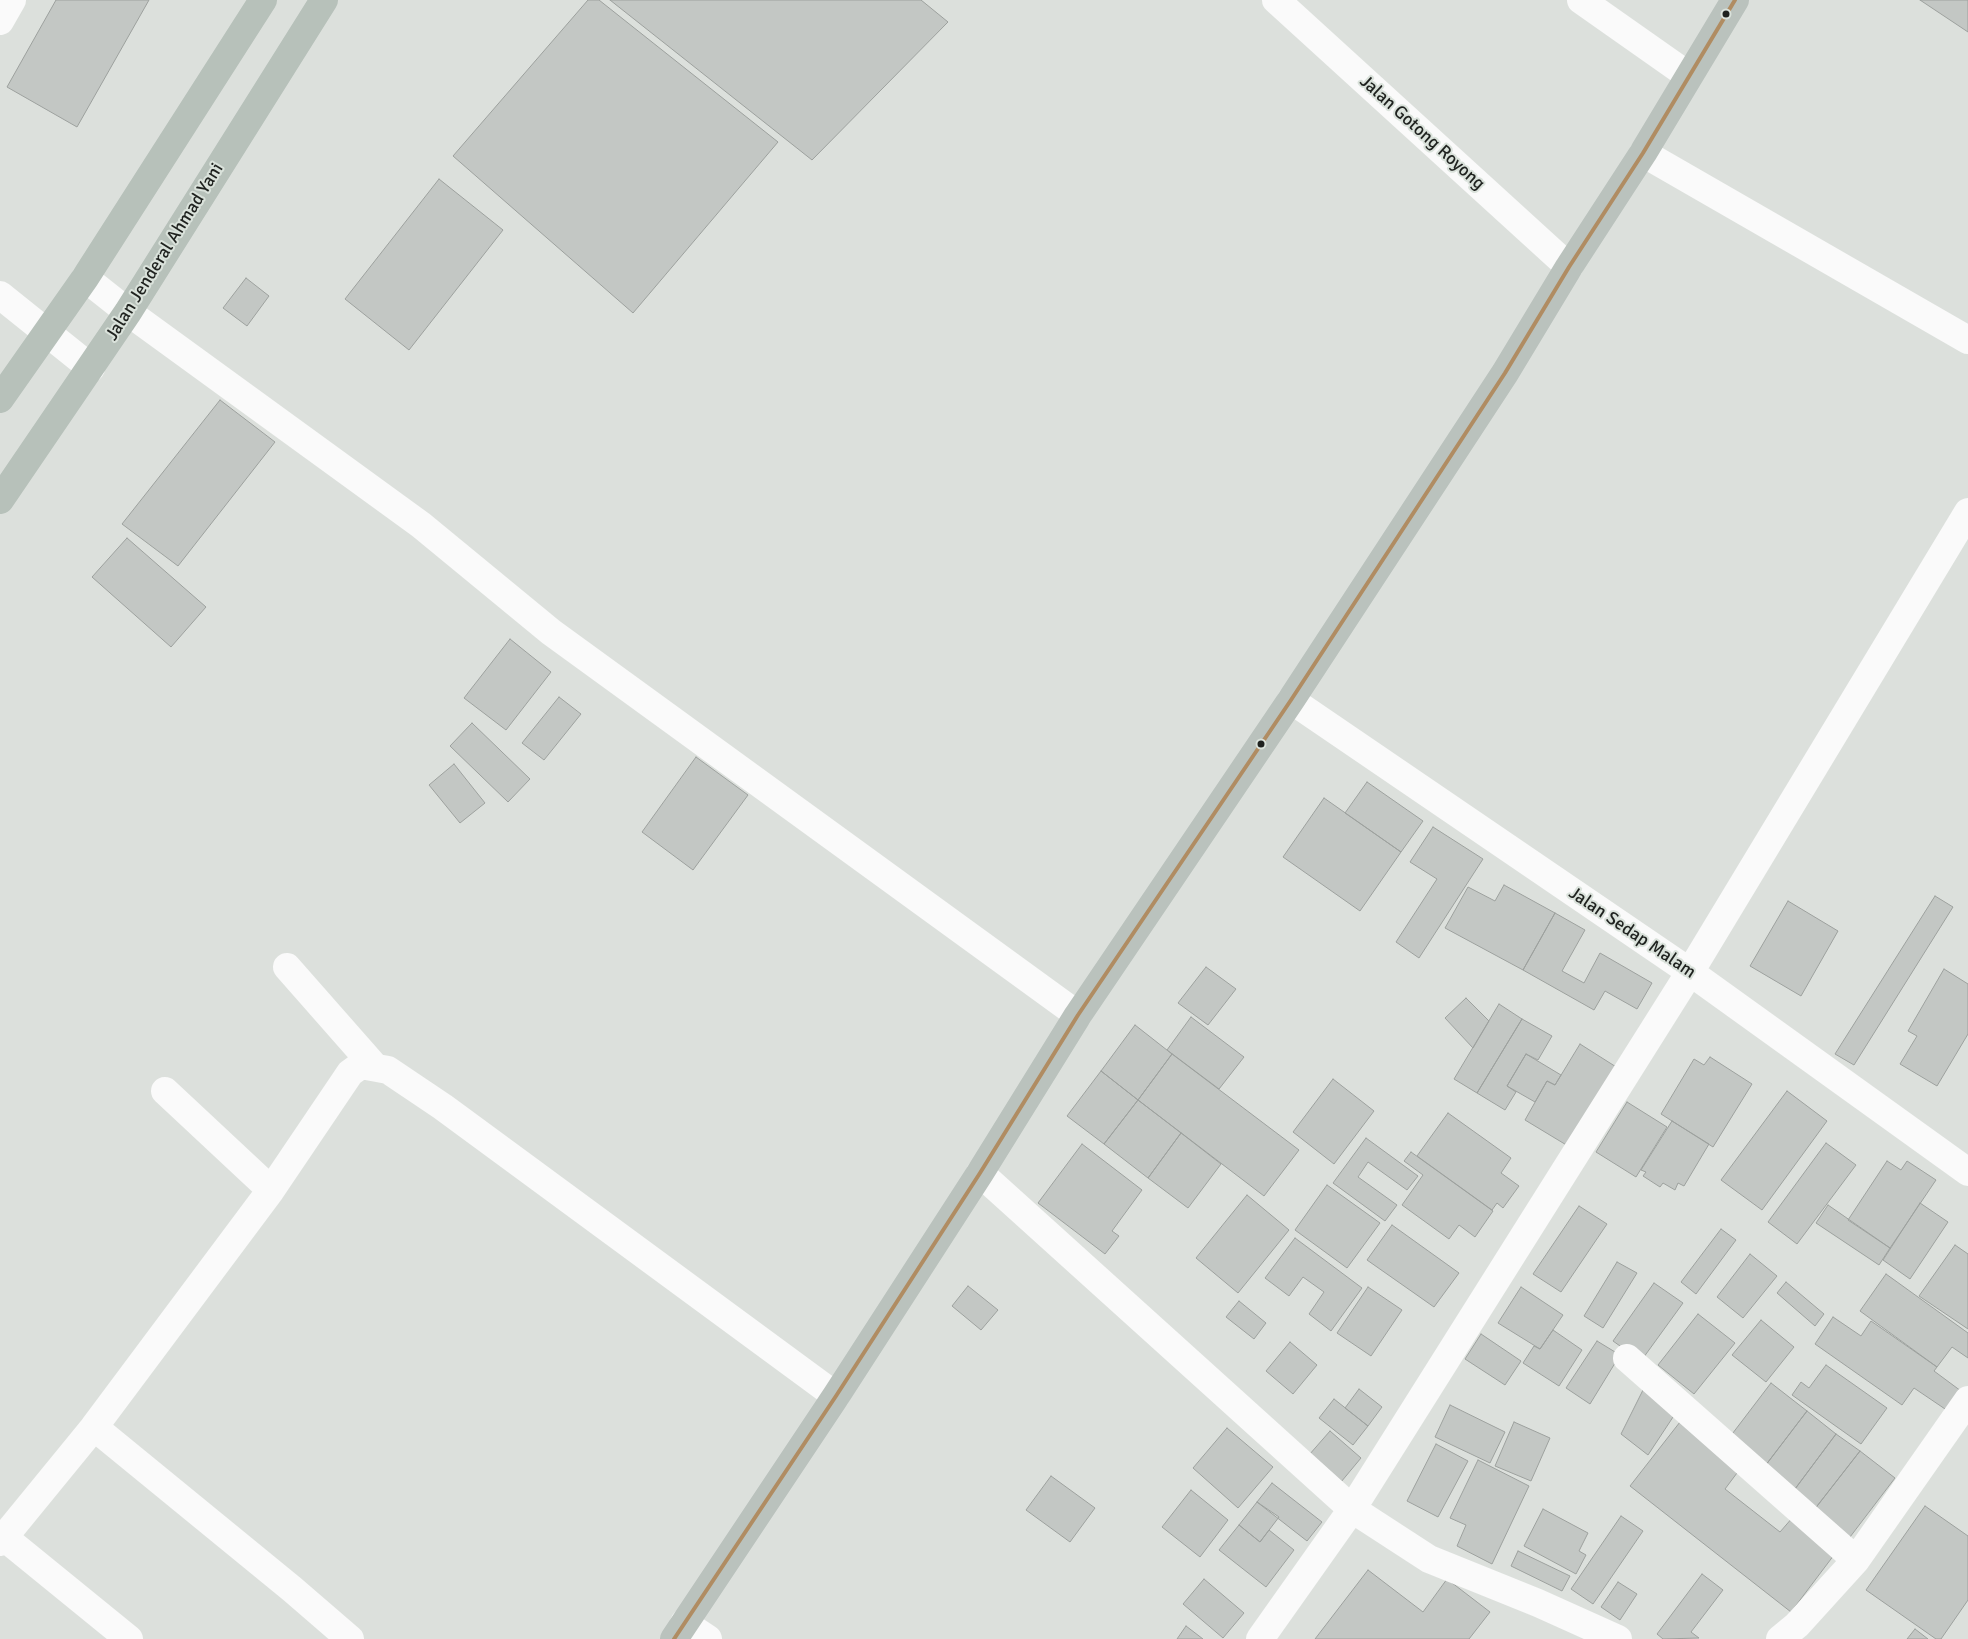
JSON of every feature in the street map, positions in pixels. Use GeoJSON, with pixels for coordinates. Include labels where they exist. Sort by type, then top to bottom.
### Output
{"type":"FeatureCollection","features":[{"type":"Feature","properties":{"kind":"highway"},"geometry":{"type":"LineString","coordinates":[[0,399],[85,278],[263,0]]}},
{"type":"Feature","properties":{"kind":"highway","name":"Jalan Jenderal Ahmad Yani"},"geometry":{"type":"LineString","coordinates":[[0,500],[128,312],[324,0]]}},
{"type":"Feature","properties":{"kind":"main road"},"geometry":{"type":"LineString","coordinates":[[679,1631],[836,1396],[980,1173],[1078,1015],[1291,700],[1504,373],[1569,267],[1643,153],[1735,0]]}},
{"type":"Feature","properties":{"kind":"street"},"geometry":{"type":"LineString","coordinates":[[0,21],[12,0]]}},
{"type":"Feature","properties":{"kind":"street","name":"Jalan Gotong Royong"},"geometry":{"type":"LineString","coordinates":[[1276,0],[1569,267]]}},
{"type":"Feature","properties":{"kind":"street"},"geometry":{"type":"LineString","coordinates":[[1581,0],[1689,76]]}},
{"type":"Feature","properties":{"kind":"street"},"geometry":{"type":"LineString","coordinates":[[1643,153],[1968,340]]}},
{"type":"Feature","properties":{"kind":"street"},"geometry":{"type":"LineString","coordinates":[[85,278],[128,312],[421,525],[551,632],[1078,1015]]}},
{"type":"Feature","properties":{"kind":"street"},"geometry":{"type":"LineString","coordinates":[[0,295],[91,368]]}},
{"type":"Feature","properties":{"kind":"street"},"geometry":{"type":"LineString","coordinates":[[1260,1639],[1352,1509],[1690,972],[1968,512]]}},
{"type":"Feature","properties":{"kind":"street","name":"Jalan Sedap Malam"},"geometry":{"type":"LineString","coordinates":[[1291,700],[1690,972],[1968,1172]]}},
{"type":"Feature","properties":{"kind":"street"},"geometry":{"type":"LineString","coordinates":[[287,967],[375,1066]]}},
{"type":"Feature","properties":{"kind":"street"},"geometry":{"type":"LineString","coordinates":[[129,1639],[1,1537],[94,1427],[270,1190],[350,1073],[361,1066],[375,1066],[388,1070],[443,1106],[836,1396]]}},
{"type":"Feature","properties":{"kind":"street"},"geometry":{"type":"LineString","coordinates":[[164,1091],[270,1190]]}},
{"type":"Feature","properties":{"kind":"street"},"geometry":{"type":"LineString","coordinates":[[980,1173],[1352,1509],[1430,1558],[1618,1639]]}},
{"type":"Feature","properties":{"kind":"street"},"geometry":{"type":"LineString","coordinates":[[1627,1358],[1856,1560]]}},
{"type":"Feature","properties":{"kind":"street"},"geometry":{"type":"LineString","coordinates":[[1780,1639],[1797,1625],[1856,1560],[1968,1400]]}},
{"type":"Feature","properties":{"kind":"street"},"geometry":{"type":"LineString","coordinates":[[94,1427],[292,1588],[350,1639]]}},
{"type":"Feature","properties":{"kind":"street"},"geometry":{"type":"LineString","coordinates":[[679,1631],[708,1639]]}},
{"type":"Feature","properties":{"kind":"building"},"geometry":{"type":"Polygon","coordinates":[[[56,0],[149,0],[77,127],[7,87],[56,0]]]}},
{"type":"Feature","properties":{"kind":"building"},"geometry":{"type":"Polygon","coordinates":[[[588,0],[599,0],[778,142],[633,313],[453,156],[588,0]]]}},
{"type":"Feature","properties":{"kind":"building"},"geometry":{"type":"Polygon","coordinates":[[[610,0],[921,0],[948,22],[812,160],[610,0]]]}},
{"type":"Feature","properties":{"kind":"building"},"geometry":{"type":"Polygon","coordinates":[[[1920,0],[1968,0],[1968,32],[1920,0]]]}},
{"type":"Feature","properties":{"kind":"building"},"geometry":{"type":"Polygon","coordinates":[[[439,179],[503,230],[409,350],[345,299],[439,179]]]}},
{"type":"Feature","properties":{"kind":"building"},"geometry":{"type":"Polygon","coordinates":[[[246,278],[269,296],[247,326],[223,308],[246,278]]]}},
{"type":"Feature","properties":{"kind":"building"},"geometry":{"type":"Polygon","coordinates":[[[220,400],[275,442],[178,566],[122,524],[220,400]]]}},
{"type":"Feature","properties":{"kind":"building"},"geometry":{"type":"Polygon","coordinates":[[[127,538],[206,607],[171,647],[92,577],[127,538]]]}},
{"type":"Feature","properties":{"kind":"building"},"geometry":{"type":"Polygon","coordinates":[[[510,639],[551,672],[506,730],[464,698],[510,639]]]}},
{"type":"Feature","properties":{"kind":"building"},"geometry":{"type":"Polygon","coordinates":[[[559,697],[581,714],[544,760],[522,743],[559,697]]]}},
{"type":"Feature","properties":{"kind":"building"},"geometry":{"type":"Polygon","coordinates":[[[472,723],[530,779],[508,802],[450,746],[472,723]]]}},
{"type":"Feature","properties":{"kind":"building"},"geometry":{"type":"Polygon","coordinates":[[[696,757],[748,795],[693,870],[642,832],[696,757]]]}},
{"type":"Feature","properties":{"kind":"building"},"geometry":{"type":"Polygon","coordinates":[[[454,764],[485,803],[460,823],[429,785],[454,764]]]}},
{"type":"Feature","properties":{"kind":"building"},"geometry":{"type":"Polygon","coordinates":[[[1367,782],[1423,821],[1401,852],[1345,813],[1367,782]]]}},
{"type":"Feature","properties":{"kind":"building"},"geometry":{"type":"Polygon","coordinates":[[[1324,798],[1401,852],[1360,911],[1283,857],[1324,798]]]}},
{"type":"Feature","properties":{"kind":"building"},"geometry":{"type":"Polygon","coordinates":[[[1433,827],[1483,859],[1419,958],[1396,942],[1437,879],[1410,862],[1433,827]]]}},
{"type":"Feature","properties":{"kind":"building"},"geometry":{"type":"Polygon","coordinates":[[[1504,885],[1555,913],[1523,970],[1445,928],[1468,887],[1495,901],[1504,885]]]}},
{"type":"Feature","properties":{"kind":"building"},"geometry":{"type":"Polygon","coordinates":[[[1935,896],[1953,907],[1854,1065],[1835,1054],[1935,896]]]}},
{"type":"Feature","properties":{"kind":"building"},"geometry":{"type":"Polygon","coordinates":[[[1788,901],[1838,931],[1801,996],[1750,966],[1788,901]]]}},
{"type":"Feature","properties":{"kind":"building"},"geometry":{"type":"Polygon","coordinates":[[[1555,913],[1585,930],[1562,971],[1584,983],[1600,953],[1652,983],[1637,1009],[1605,991],[1594,1010],[1523,970],[1555,913]]]}},
{"type":"Feature","properties":{"kind":"building"},"geometry":{"type":"Polygon","coordinates":[[[1206,967],[1236,989],[1208,1025],[1178,1003],[1206,967]]]}},
{"type":"Feature","properties":{"kind":"building"},"geometry":{"type":"Polygon","coordinates":[[[1944,969],[1968,984],[1968,1034],[1937,1086],[1900,1064],[1917,1036],[1908,1031],[1944,969]]]}},
{"type":"Feature","properties":{"kind":"building"},"geometry":{"type":"Polygon","coordinates":[[[1466,998],[1489,1021],[1473,1048],[1445,1018],[1466,998]]]}},
{"type":"Feature","properties":{"kind":"building"},"geometry":{"type":"Polygon","coordinates":[[[1499,1004],[1522,1019],[1477,1093],[1454,1079],[1499,1004]]]}},
{"type":"Feature","properties":{"kind":"building"},"geometry":{"type":"Polygon","coordinates":[[[1191,1017],[1244,1057],[1219,1089],[1167,1050],[1191,1017]]]}},
{"type":"Feature","properties":{"kind":"building"},"geometry":{"type":"Polygon","coordinates":[[[1522,1019],[1552,1036],[1538,1060],[1526,1054],[1507,1086],[1516,1092],[1505,1110],[1477,1093],[1522,1019]]]}},
{"type":"Feature","properties":{"kind":"building"},"geometry":{"type":"Polygon","coordinates":[[[1135,1025],[1172,1054],[1138,1100],[1101,1071],[1135,1025]]]}},
{"type":"Feature","properties":{"kind":"building"},"geometry":{"type":"Polygon","coordinates":[[[1580,1044],[1621,1070],[1573,1149],[1525,1120],[1547,1081],[1555,1085],[1580,1044]]]}},
{"type":"Feature","properties":{"kind":"building"},"geometry":{"type":"Polygon","coordinates":[[[1172,1054],[1299,1150],[1264,1196],[1138,1100],[1172,1054]]]}},
{"type":"Feature","properties":{"kind":"building"},"geometry":{"type":"Polygon","coordinates":[[[1526,1054],[1561,1075],[1555,1085],[1547,1081],[1535,1102],[1507,1086],[1526,1054]]]}},
{"type":"Feature","properties":{"kind":"building"},"geometry":{"type":"Polygon","coordinates":[[[1710,1057],[1752,1084],[1713,1147],[1661,1114],[1694,1059],[1704,1065],[1710,1057]]]}},
{"type":"Feature","properties":{"kind":"building"},"geometry":{"type":"Polygon","coordinates":[[[1101,1071],[1138,1100],[1104,1144],[1067,1116],[1101,1071]]]}},
{"type":"Feature","properties":{"kind":"building"},"geometry":{"type":"Polygon","coordinates":[[[1333,1079],[1374,1111],[1334,1164],[1293,1132],[1333,1079]]]}},
{"type":"Feature","properties":{"kind":"building"},"geometry":{"type":"Polygon","coordinates":[[[1787,1091],[1827,1121],[1762,1210],[1721,1180],[1787,1091]]]}},
{"type":"Feature","properties":{"kind":"building"},"geometry":{"type":"Polygon","coordinates":[[[1138,1100],[1181,1133],[1148,1178],[1104,1144],[1138,1100]]]}},
{"type":"Feature","properties":{"kind":"building"},"geometry":{"type":"Polygon","coordinates":[[[1627,1102],[1667,1127],[1636,1177],[1596,1152],[1627,1102]]]}},
{"type":"Feature","properties":{"kind":"building"},"geometry":{"type":"Polygon","coordinates":[[[1448,1113],[1511,1158],[1501,1173],[1519,1186],[1503,1208],[1497,1203],[1492,1210],[1417,1156],[1448,1113]]]}},
{"type":"Feature","properties":{"kind":"building"},"geometry":{"type":"Polygon","coordinates":[[[1672,1121],[1709,1144],[1684,1186],[1678,1183],[1675,1190],[1663,1183],[1660,1187],[1643,1176],[1646,1172],[1641,1170],[1672,1121]]]}},
{"type":"Feature","properties":{"kind":"building"},"geometry":{"type":"Polygon","coordinates":[[[1181,1133],[1221,1164],[1188,1208],[1148,1178],[1181,1133]]]}},
{"type":"Feature","properties":{"kind":"building"},"geometry":{"type":"Polygon","coordinates":[[[1366,1138],[1418,1176],[1407,1190],[1368,1162],[1358,1177],[1397,1205],[1385,1221],[1333,1183],[1366,1138]]]}},
{"type":"Feature","properties":{"kind":"building"},"geometry":{"type":"Polygon","coordinates":[[[1826,1143],[1856,1165],[1797,1244],[1768,1222],[1826,1143]]]}},
{"type":"Feature","properties":{"kind":"building"},"geometry":{"type":"Polygon","coordinates":[[[1082,1144],[1142,1190],[1112,1231],[1119,1236],[1105,1254],[1038,1203],[1082,1144]]]}},
{"type":"Feature","properties":{"kind":"building"},"geometry":{"type":"Polygon","coordinates":[[[1411,1152],[1493,1211],[1475,1237],[1459,1225],[1449,1239],[1402,1205],[1423,1175],[1404,1161],[1411,1152]]]}},
{"type":"Feature","properties":{"kind":"building"},"geometry":{"type":"Polygon","coordinates":[[[1887,1161],[1901,1170],[1907,1161],[1936,1180],[1890,1248],[1848,1220],[1887,1161]]]}},
{"type":"Feature","properties":{"kind":"building"},"geometry":{"type":"Polygon","coordinates":[[[1327,1185],[1380,1223],[1347,1268],[1295,1230],[1327,1185]]]}},
{"type":"Feature","properties":{"kind":"building"},"geometry":{"type":"Polygon","coordinates":[[[1247,1195],[1289,1230],[1238,1293],[1196,1258],[1247,1195]]]}},
{"type":"Feature","properties":{"kind":"building"},"geometry":{"type":"Polygon","coordinates":[[[1920,1203],[1948,1222],[1910,1279],[1883,1260],[1920,1203]]]}},
{"type":"Feature","properties":{"kind":"building"},"geometry":{"type":"Polygon","coordinates":[[[1828,1205],[1890,1248],[1879,1265],[1816,1223],[1828,1205]]]}},
{"type":"Feature","properties":{"kind":"building"},"geometry":{"type":"Polygon","coordinates":[[[1579,1206],[1607,1224],[1561,1292],[1533,1274],[1579,1206]]]}},
{"type":"Feature","properties":{"kind":"building"},"geometry":{"type":"Polygon","coordinates":[[[1392,1225],[1459,1273],[1434,1307],[1367,1260],[1392,1225]]]}},
{"type":"Feature","properties":{"kind":"building"},"geometry":{"type":"Polygon","coordinates":[[[1721,1229],[1736,1240],[1696,1294],[1681,1282],[1721,1229]]]}},
{"type":"Feature","properties":{"kind":"building"},"geometry":{"type":"Polygon","coordinates":[[[1295,1238],[1362,1288],[1331,1331],[1309,1314],[1324,1292],[1303,1277],[1289,1296],[1265,1278],[1295,1238]]]}},
{"type":"Feature","properties":{"kind":"building"},"geometry":{"type":"Polygon","coordinates":[[[1955,1245],[1968,1254],[1968,1329],[1919,1296],[1955,1245]]]}},
{"type":"Feature","properties":{"kind":"building"},"geometry":{"type":"Polygon","coordinates":[[[1750,1254],[1777,1276],[1743,1318],[1717,1297],[1750,1254]]]}},
{"type":"Feature","properties":{"kind":"building"},"geometry":{"type":"Polygon","coordinates":[[[1617,1262],[1637,1273],[1603,1328],[1584,1316],[1617,1262]]]}},
{"type":"Feature","properties":{"kind":"building"},"geometry":{"type":"Polygon","coordinates":[[[1886,1274],[1968,1333],[1968,1358],[1952,1347],[1937,1367],[1860,1311],[1886,1274]]]}},
{"type":"Feature","properties":{"kind":"building"},"geometry":{"type":"Polygon","coordinates":[[[1786,1282],[1824,1314],[1815,1326],[1777,1293],[1786,1282]]]}},
{"type":"Feature","properties":{"kind":"building"},"geometry":{"type":"Polygon","coordinates":[[[1654,1283],[1683,1303],[1641,1361],[1613,1341],[1654,1283]]]}},
{"type":"Feature","properties":{"kind":"building"},"geometry":{"type":"Polygon","coordinates":[[[968,1286],[998,1310],[981,1330],[952,1306],[968,1286]]]}},
{"type":"Feature","properties":{"kind":"building"},"geometry":{"type":"Polygon","coordinates":[[[1368,1287],[1402,1310],[1371,1356],[1337,1333],[1368,1287]]]}},
{"type":"Feature","properties":{"kind":"building"},"geometry":{"type":"Polygon","coordinates":[[[1521,1287],[1563,1315],[1540,1349],[1498,1323],[1521,1287]]]}},
{"type":"Feature","properties":{"kind":"building"},"geometry":{"type":"Polygon","coordinates":[[[1239,1301],[1266,1323],[1254,1339],[1226,1317],[1239,1301]]]}},
{"type":"Feature","properties":{"kind":"building"},"geometry":{"type":"Polygon","coordinates":[[[1698,1314],[1735,1343],[1694,1394],[1658,1365],[1698,1314]]]}},
{"type":"Feature","properties":{"kind":"building"},"geometry":{"type":"Polygon","coordinates":[[[1833,1317],[1861,1336],[1871,1321],[1937,1367],[1934,1371],[1961,1391],[1948,1411],[1914,1388],[1902,1405],[1815,1344],[1833,1317]]]}},
{"type":"Feature","properties":{"kind":"building"},"geometry":{"type":"Polygon","coordinates":[[[1761,1320],[1794,1347],[1766,1382],[1732,1355],[1761,1320]]]}},
{"type":"Feature","properties":{"kind":"building"},"geometry":{"type":"Polygon","coordinates":[[[1553,1330],[1582,1350],[1559,1386],[1523,1363],[1534,1346],[1540,1349],[1553,1330]]]}},
{"type":"Feature","properties":{"kind":"building"},"geometry":{"type":"Polygon","coordinates":[[[1481,1334],[1521,1361],[1505,1385],[1465,1359],[1481,1334]]]}},
{"type":"Feature","properties":{"kind":"building"},"geometry":{"type":"Polygon","coordinates":[[[1597,1341],[1620,1355],[1590,1404],[1566,1388],[1597,1341]]]}},
{"type":"Feature","properties":{"kind":"building"},"geometry":{"type":"Polygon","coordinates":[[[1290,1342],[1317,1365],[1293,1394],[1266,1371],[1290,1342]]]}},
{"type":"Feature","properties":{"kind":"building"},"geometry":{"type":"Polygon","coordinates":[[[1826,1365],[1887,1408],[1861,1444],[1792,1395],[1801,1382],[1809,1388],[1826,1365]]]}},
{"type":"Feature","properties":{"kind":"building"},"geometry":{"type":"Polygon","coordinates":[[[1771,1383],[1807,1411],[1762,1470],[1726,1442],[1771,1383]]]}},
{"type":"Feature","properties":{"kind":"building"},"geometry":{"type":"Polygon","coordinates":[[[1645,1386],[1677,1411],[1648,1455],[1621,1434],[1645,1386]]]}},
{"type":"Feature","properties":{"kind":"building"},"geometry":{"type":"Polygon","coordinates":[[[1359,1389],[1382,1407],[1368,1426],[1345,1408],[1359,1389]]]}},
{"type":"Feature","properties":{"kind":"building"},"geometry":{"type":"Polygon","coordinates":[[[1334,1399],[1368,1426],[1353,1445],[1319,1418],[1334,1399]]]}},
{"type":"Feature","properties":{"kind":"building"},"geometry":{"type":"Polygon","coordinates":[[[1450,1405],[1505,1432],[1490,1463],[1435,1437],[1450,1405]]]}},
{"type":"Feature","properties":{"kind":"building"},"geometry":{"type":"Polygon","coordinates":[[[1807,1411],[1836,1434],[1792,1493],[1762,1470],[1807,1411]]]}},
{"type":"Feature","properties":{"kind":"building"},"geometry":{"type":"Polygon","coordinates":[[[1514,1422],[1550,1438],[1531,1481],[1495,1466],[1514,1422]]]}},
{"type":"Feature","properties":{"kind":"building"},"geometry":{"type":"Polygon","coordinates":[[[1680,1422],[1740,1469],[1725,1489],[1780,1532],[1793,1517],[1837,1551],[1791,1612],[1630,1486],[1680,1422]]]}},
{"type":"Feature","properties":{"kind":"building"},"geometry":{"type":"Polygon","coordinates":[[[1227,1428],[1273,1467],[1238,1508],[1193,1468],[1227,1428]]]}},
{"type":"Feature","properties":{"kind":"building"},"geometry":{"type":"Polygon","coordinates":[[[1330,1431],[1361,1458],[1341,1482],[1309,1455],[1330,1431]]]}},
{"type":"Feature","properties":{"kind":"building"},"geometry":{"type":"Polygon","coordinates":[[[1836,1434],[1860,1451],[1814,1510],[1792,1493],[1836,1434]]]}},
{"type":"Feature","properties":{"kind":"building"},"geometry":{"type":"Polygon","coordinates":[[[1436,1444],[1468,1461],[1438,1517],[1407,1501],[1436,1444]]]}},
{"type":"Feature","properties":{"kind":"building"},"geometry":{"type":"Polygon","coordinates":[[[1860,1451],[1895,1478],[1850,1537],[1814,1510],[1860,1451]]]}},
{"type":"Feature","properties":{"kind":"building"},"geometry":{"type":"Polygon","coordinates":[[[1478,1460],[1529,1486],[1492,1564],[1457,1546],[1466,1525],[1450,1518],[1478,1460]]]}},
{"type":"Feature","properties":{"kind":"building"},"geometry":{"type":"Polygon","coordinates":[[[1051,1476],[1095,1508],[1070,1542],[1026,1510],[1051,1476]]]}},
{"type":"Feature","properties":{"kind":"building"},"geometry":{"type":"Polygon","coordinates":[[[1272,1483],[1322,1522],[1307,1541],[1257,1502],[1272,1483]]]}},
{"type":"Feature","properties":{"kind":"building"},"geometry":{"type":"Polygon","coordinates":[[[1191,1490],[1228,1520],[1200,1557],[1162,1527],[1191,1490]]]}},
{"type":"Feature","properties":{"kind":"building"},"geometry":{"type":"Polygon","coordinates":[[[1257,1502],[1279,1517],[1260,1542],[1239,1525],[1257,1502]]]}},
{"type":"Feature","properties":{"kind":"building"},"geometry":{"type":"Polygon","coordinates":[[[1925,1506],[1968,1536],[1968,1600],[1941,1639],[1936,1639],[1866,1590],[1925,1506]]]}},
{"type":"Feature","properties":{"kind":"building"},"geometry":{"type":"Polygon","coordinates":[[[1543,1509],[1588,1533],[1579,1551],[1586,1555],[1576,1574],[1524,1546],[1543,1509]]]}},
{"type":"Feature","properties":{"kind":"building"},"geometry":{"type":"Polygon","coordinates":[[[1621,1516],[1643,1531],[1593,1604],[1571,1589],[1621,1516]]]}},
{"type":"Feature","properties":{"kind":"building"},"geometry":{"type":"Polygon","coordinates":[[[1239,1525],[1260,1542],[1269,1530],[1294,1550],[1266,1587],[1219,1550],[1239,1525]]]}},
{"type":"Feature","properties":{"kind":"building"},"geometry":{"type":"Polygon","coordinates":[[[1518,1551],[1570,1576],[1562,1591],[1511,1566],[1518,1551]]]}},
{"type":"Feature","properties":{"kind":"building"},"geometry":{"type":"Polygon","coordinates":[[[1368,1570],[1423,1612],[1447,1579],[1490,1612],[1469,1639],[1315,1639],[1368,1570]]]}},
{"type":"Feature","properties":{"kind":"building"},"geometry":{"type":"Polygon","coordinates":[[[1702,1574],[1723,1590],[1691,1632],[1699,1638],[1663,1639],[1657,1634],[1702,1574]]]}},
{"type":"Feature","properties":{"kind":"building"},"geometry":{"type":"Polygon","coordinates":[[[1204,1579],[1244,1613],[1223,1638],[1183,1604],[1204,1579]]]}},
{"type":"Feature","properties":{"kind":"building"},"geometry":{"type":"Polygon","coordinates":[[[1618,1582],[1637,1594],[1620,1620],[1601,1607],[1618,1582]]]}},
{"type":"Feature","properties":{"kind":"building"},"geometry":{"type":"Polygon","coordinates":[[[1186,1626],[1203,1639],[1177,1639],[1186,1626]]]}},
{"type":"Feature","properties":{"kind":"building"},"geometry":{"type":"Polygon","coordinates":[[[1915,1629],[1928,1639],[1907,1639],[1915,1629]]]}},
{"type":"Feature","properties":{"kind":"transit line"},"geometry":{"type":"LineString","coordinates":[[674,1639],[836,1396],[980,1173],[1078,1015],[1291,700],[1505,373],[1569,267],[1643,153],[1735,0]]}}]}
